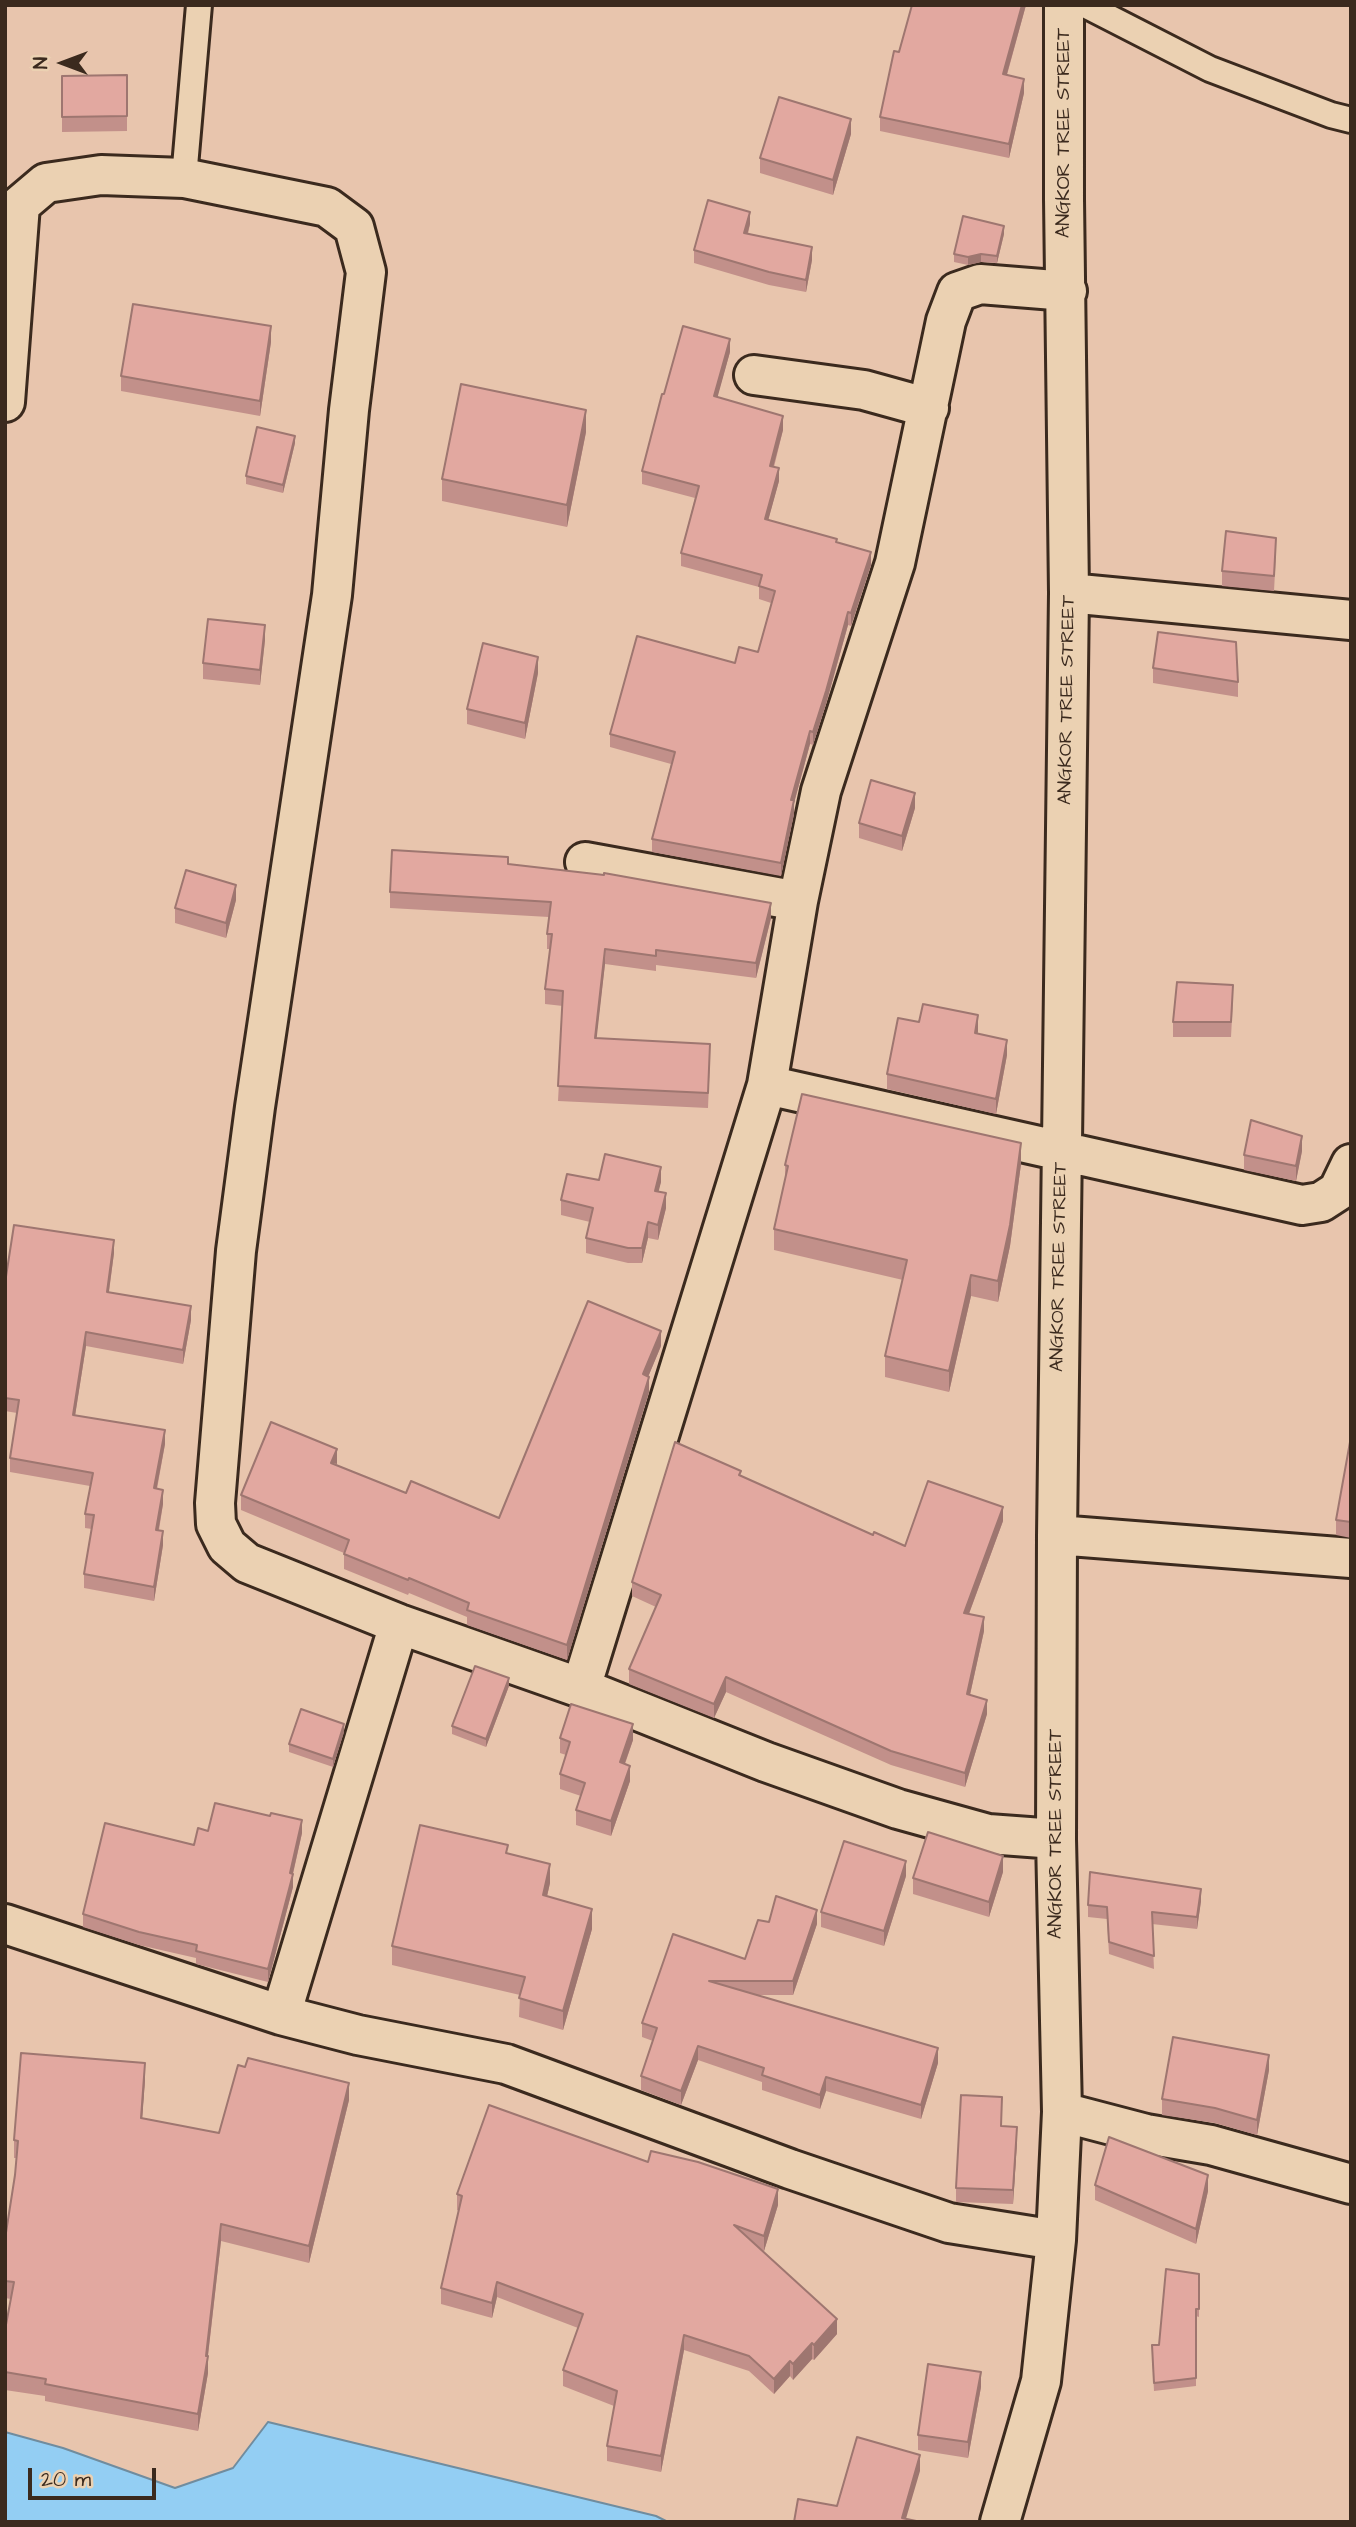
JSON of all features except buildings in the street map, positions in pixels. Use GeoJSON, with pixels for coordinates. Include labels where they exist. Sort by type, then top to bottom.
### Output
{"type":"FeatureCollection","features":[{"type":"Feature","properties":{"kind":"street","name":"ANGKOR TREE STREET"},"geometry":{"type":"LineString","coordinates":[[1000,2522],[1041,2381],[1056,2240],[1062,2112],[1056,1839],[1057,1535],[1069,593],[1064,5]]}},
{"type":"Feature","properties":{"kind":"street"},"geometry":{"type":"LineString","coordinates":[[5,402],[20,205],[46,183],[101,175],[184,178],[327,207],[354,227],[366,272],[349,410],[332,595],[236,1251],[215,1503],[216,1524],[227,1546],[247,1563],[399,1624],[580,1688],[766,1762],[898,1809],[988,1834],[1056,1839]]}},
{"type":"Feature","properties":{"kind":"street"},"geometry":{"type":"LineString","coordinates":[[580,1688],[767,1085],[797,901],[821,791],[895,563],[946,321],[957,292],[980,284],[1066,291]]}},
{"type":"Feature","properties":{"kind":"street"},"geometry":{"type":"LineString","coordinates":[[754,375],[864,390],[929,408]]}},
{"type":"Feature","properties":{"kind":"street"},"geometry":{"type":"LineString","coordinates":[[1069,593],[1351,620]]}},
{"type":"Feature","properties":{"kind":"street"},"geometry":{"type":"LineString","coordinates":[[585,862],[797,901]]}},
{"type":"Feature","properties":{"kind":"street"},"geometry":{"type":"LineString","coordinates":[[767,1085],[1302,1205],[1321,1202],[1338,1192],[1351,1164]]}},
{"type":"Feature","properties":{"kind":"street"},"geometry":{"type":"LineString","coordinates":[[1057,1535],[1351,1558]]}},
{"type":"Feature","properties":{"kind":"street"},"geometry":{"type":"LineString","coordinates":[[281,2015],[399,1624]]}},
{"type":"Feature","properties":{"kind":"street"},"geometry":{"type":"LineString","coordinates":[[5,1924],[281,2015],[358,2035],[506,2064],[790,2169],[949,2223],[1056,2240]]}},
{"type":"Feature","properties":{"kind":"street"},"geometry":{"type":"LineString","coordinates":[[1062,2112],[1146,2133],[1211,2145],[1351,2184]]}},
{"type":"Feature","properties":{"kind":"lane"},"geometry":{"type":"LineString","coordinates":[[184,178],[199,5]]}},
{"type":"Feature","properties":{"kind":"lane"},"geometry":{"type":"LineString","coordinates":[[1084,5],[1210,69],[1331,115],[1351,120]]}},
{"type":"Feature","properties":{"kind":"water"},"geometry":{"type":"Polygon","coordinates":[[[268,2422],[656,2516],[668,2522],[5,2522],[5,2432],[63,2448],[175,2488],[233,2468],[268,2422]]]}}]}
